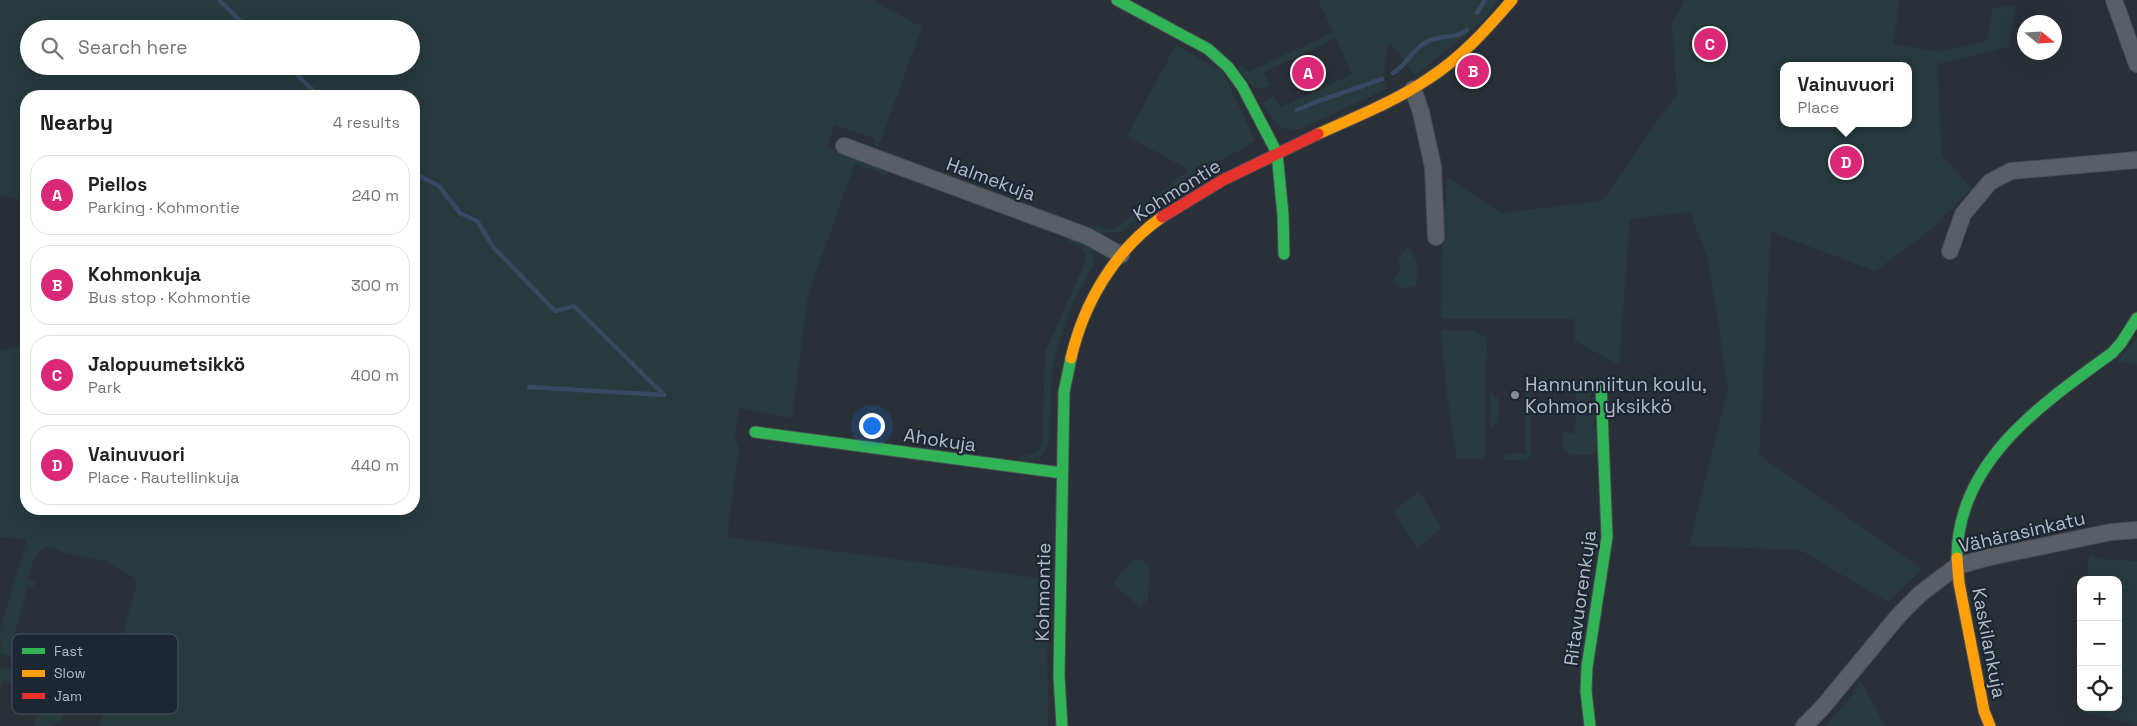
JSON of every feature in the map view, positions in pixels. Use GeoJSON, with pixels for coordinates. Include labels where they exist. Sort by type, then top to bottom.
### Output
{"type":"FeatureCollection","features":[{"type":"Feature","properties":{"kind":"street"},"geometry":{"type":"LineString","coordinates":[[1117,0],[1197,42],[1228,66],[1250,100],[1277,154],[1283,215],[1284,254]]}},
{"type":"Feature","properties":{"kind":"street","name":"Kohmontie"},"geometry":{"type":"LineString","coordinates":[[1062,726],[1059,676],[1064,392],[1072,346],[1084,311],[1108,270],[1136,237],[1169,212],[1222,180],[1413,89],[1463,52],[1494,22],[1512,0]]}},
{"type":"Feature","properties":{"kind":"street"},"geometry":{"type":"LineString","coordinates":[[2114,0],[2137,64]]}},
{"type":"Feature","properties":{"kind":"street"},"geometry":{"type":"LineString","coordinates":[[1413,89],[1421,112],[1433,167],[1436,237]]}},
{"type":"Feature","properties":{"kind":"street","name":"Halmekuja"},"geometry":{"type":"LineString","coordinates":[[844,146],[1088,236],[1121,255]]}},
{"type":"Feature","properties":{"kind":"street"},"geometry":{"type":"LineString","coordinates":[[1950,251],[1963,214],[1967,208],[1990,182],[2011,171],[2137,160]]}},
{"type":"Feature","properties":{"kind":"street","name":"Kaskilankuja"},"geometry":{"type":"LineString","coordinates":[[1990,726],[1984,711],[1957,566],[1956,541],[1970,492],[1996,448],[2025,418],[2122,344],[2137,318]]}},
{"type":"Feature","properties":{"kind":"street","name":"Ritavuorenkuja"},"geometry":{"type":"LineString","coordinates":[[1590,726],[1586,691],[1587,667],[1608,537],[1601,385]]}},
{"type":"Feature","properties":{"kind":"street","name":"Ahokuja"},"geometry":{"type":"LineString","coordinates":[[755,432],[1062,473]]}},
{"type":"Feature","properties":{"kind":"street","name":"Vähärasinkatu"},"geometry":{"type":"LineString","coordinates":[[1804,726],[1827,703],[1898,615],[1920,594],[1957,566],[1990,557],[2111,532],[2137,530]]}},
{"type":"Feature","properties":{"kind":"green space"},"geometry":{"type":"Polygon","coordinates":[[[0,0],[872,0],[922,27],[878,148],[874,145],[876,139],[835,125],[827,148],[890,171],[888,176],[855,164],[808,294],[792,418],[739,408],[735,437],[739,446],[727,537],[1047,579],[1048,726],[99,726],[104,714],[178,714],[178,634],[123,634],[136,587],[138,587],[135,578],[103,560],[68,554],[45,547],[34,559],[28,580],[35,582],[34,587],[28,586],[15,634],[12,634],[12,657],[0,654],[2,643],[0,642],[0,629],[27,539],[0,537],[0,351],[20,345],[20,515],[420,515],[420,90],[20,90],[20,200],[0,196],[0,0]]]}},
{"type":"Feature","properties":{"kind":"green space"},"geometry":{"type":"Polygon","coordinates":[[[1318,0],[1498,0],[1484,20],[1415,76],[1390,42],[1385,65],[1386,89],[1302,128],[1288,130],[1274,120],[1262,103],[1274,95],[1280,108],[1352,74],[1336,38],[1264,72],[1270,85],[1262,89],[1254,88],[1238,69],[1242,65],[1248,72],[1333,32],[1318,0]]]}},
{"type":"Feature","properties":{"kind":"green space"},"geometry":{"type":"Polygon","coordinates":[[[1685,0],[1900,0],[1893,44],[1938,52],[1987,41],[1992,8],[2016,6],[2009,47],[1937,64],[1942,156],[1972,188],[1932,229],[1875,271],[1771,232],[1759,455],[1922,569],[1888,602],[1800,550],[1689,546],[1728,388],[1708,259],[1690,212],[1630,219],[1619,365],[1575,341],[1574,319],[1441,319],[1442,241],[1447,176],[1501,213],[1602,201],[1677,93],[1672,24],[1685,0]]]}},
{"type":"Feature","properties":{"kind":"green space"},"geometry":{"type":"Polygon","coordinates":[[[1176,45],[1222,71],[1255,140],[1241,150],[1200,170],[1122,231],[1114,233],[1104,232],[1103,236],[1088,230],[1090,225],[1107,230],[1117,227],[1189,170],[1127,136],[1176,45]]]}},
{"type":"Feature","properties":{"kind":"green space"},"geometry":{"type":"Polygon","coordinates":[[[1070,236],[1093,247],[1093,266],[1072,304],[1056,353],[1052,374],[1049,444],[1042,455],[1021,463],[1019,455],[1033,454],[1042,445],[1045,352],[1086,260],[1083,250],[1067,241],[1070,236]]]}},
{"type":"Feature","properties":{"kind":"green space"},"geometry":{"type":"Polygon","coordinates":[[[1408,247],[1418,263],[1416,286],[1402,289],[1393,281],[1401,268],[1398,258],[1408,247]]]}},
{"type":"Feature","properties":{"kind":"green space"},"geometry":{"type":"Polygon","coordinates":[[[1441,330],[1475,331],[1487,338],[1487,359],[1485,362],[1485,459],[1457,459],[1446,388],[1446,368],[1444,368],[1441,330]]]}},
{"type":"Feature","properties":{"kind":"green space"},"geometry":{"type":"Polygon","coordinates":[[[2137,338],[2137,365],[2117,361],[2137,338]]]}},
{"type":"Feature","properties":{"kind":"green space"},"geometry":{"type":"Polygon","coordinates":[[[1526,380],[1531,380],[1531,455],[1525,460],[1505,460],[1505,454],[1526,453],[1526,380]]]}},
{"type":"Feature","properties":{"kind":"green space"},"geometry":{"type":"Polygon","coordinates":[[[1584,380],[1588,382],[1598,449],[1593,455],[1570,455],[1563,449],[1563,433],[1575,433],[1576,394],[1564,393],[1564,388],[1571,381],[1584,380]]]}},
{"type":"Feature","properties":{"kind":"green space"},"geometry":{"type":"Polygon","coordinates":[[[1490,393],[1493,393],[1493,397],[1498,397],[1498,423],[1493,423],[1493,428],[1490,428],[1490,393]]]}},
{"type":"Feature","properties":{"kind":"green space"},"geometry":{"type":"Polygon","coordinates":[[[1419,491],[1442,528],[1417,549],[1394,511],[1419,491]]]}},
{"type":"Feature","properties":{"kind":"green space"},"geometry":{"type":"Polygon","coordinates":[[[2089,555],[2108,560],[2137,561],[2137,725],[2088,713],[2088,711],[2122,711],[2122,576],[2087,576],[2089,555]]]}},
{"type":"Feature","properties":{"kind":"green space"},"geometry":{"type":"Polygon","coordinates":[[[1134,558],[1150,564],[1148,599],[1141,608],[1113,584],[1134,558]]]}},
{"type":"Feature","properties":{"kind":"green space"},"geometry":{"type":"Polygon","coordinates":[[[0,667],[12,670],[12,683],[3,681],[0,691],[0,667]]]}},
{"type":"Feature","properties":{"kind":"green space"},"geometry":{"type":"Polygon","coordinates":[[[1861,681],[1885,726],[1825,726],[1846,703],[1861,681]]]}},
{"type":"Feature","properties":{"kind":"green space"},"geometry":{"type":"Polygon","coordinates":[[[38,714],[63,714],[61,722],[78,726],[54,722],[50,726],[34,726],[38,714]]]}},
{"type":"Feature","properties":{"kind":"waterway"},"geometry":{"type":"LineString","coordinates":[[219,0],[240,20]]}},
{"type":"Feature","properties":{"kind":"waterway"},"geometry":{"type":"LineString","coordinates":[[1477,13],[1485,0]]}},
{"type":"Feature","properties":{"kind":"waterway"},"geometry":{"type":"LineString","coordinates":[[1393,73],[1428,41],[1458,35],[1467,30]]}},
{"type":"Feature","properties":{"kind":"waterway"},"geometry":{"type":"LineString","coordinates":[[297,75],[313,90]]}},
{"type":"Feature","properties":{"kind":"waterway"},"geometry":{"type":"LineString","coordinates":[[1297,110],[1382,79]]}},
{"type":"Feature","properties":{"kind":"waterway"},"geometry":{"type":"LineString","coordinates":[[420,176],[439,186],[460,213],[477,221],[494,248],[555,311],[574,306],[664,395]]}},
{"type":"Feature","properties":{"kind":"waterway"},"geometry":{"type":"LineString","coordinates":[[529,387],[664,395]]}},
{"type":"Feature","properties":{"kind":"traffic: fast"},"geometry":{"type":"LineString","coordinates":[[1117,0],[1208,49],[1228,67],[1242,86],[1277,153],[1283,215],[1284,254]]}},
{"type":"Feature","properties":{"kind":"traffic: fast"},"geometry":{"type":"LineString","coordinates":[[1957,558],[1961,523],[1971,492],[1988,464],[2008,438],[2032,415],[2112,353],[2121,343],[2137,318]]}},
{"type":"Feature","properties":{"kind":"traffic: fast"},"geometry":{"type":"LineString","coordinates":[[1062,726],[1059,676],[1064,392],[1071,358]]}},
{"type":"Feature","properties":{"kind":"traffic: fast"},"geometry":{"type":"LineString","coordinates":[[1590,726],[1586,691],[1587,667],[1607,537],[1601,385]]}},
{"type":"Feature","properties":{"kind":"traffic: fast"},"geometry":{"type":"LineString","coordinates":[[755,432],[1062,473]]}},
{"type":"Feature","properties":{"kind":"traffic: slow"},"geometry":{"type":"LineString","coordinates":[[1318,134],[1388,102],[1440,71],[1473,42],[1512,0]]}},
{"type":"Feature","properties":{"kind":"traffic: slow"},"geometry":{"type":"LineString","coordinates":[[1071,358],[1084,317],[1104,279],[1130,245],[1162,217]]}},
{"type":"Feature","properties":{"kind":"traffic: slow"},"geometry":{"type":"LineString","coordinates":[[1957,558],[1959,583],[1984,711],[1990,726]]}},
{"type":"Feature","properties":{"kind":"traffic: jam"},"geometry":{"type":"LineString","coordinates":[[1162,217],[1223,180],[1318,134]]}},
{"type":"Feature","properties":{"kind":"place","name":"Jalopuumetsikkö"},"geometry":{"type":"Point","coordinates":[1710,44]}},
{"type":"Feature","properties":{"kind":"place","name":"Kohmonkuja"},"geometry":{"type":"Point","coordinates":[1473,71]}},
{"type":"Feature","properties":{"kind":"place","name":"Piellos"},"geometry":{"type":"Point","coordinates":[1308,73]}},
{"type":"Feature","properties":{"kind":"place","name":"Vainuvuori"},"geometry":{"type":"Point","coordinates":[1846,162]}},
{"type":"Feature","properties":{"kind":"place","name":"Hannunniitun koulu, Kohmon yksikkö"},"geometry":{"type":"Point","coordinates":[1515,395]}}]}
